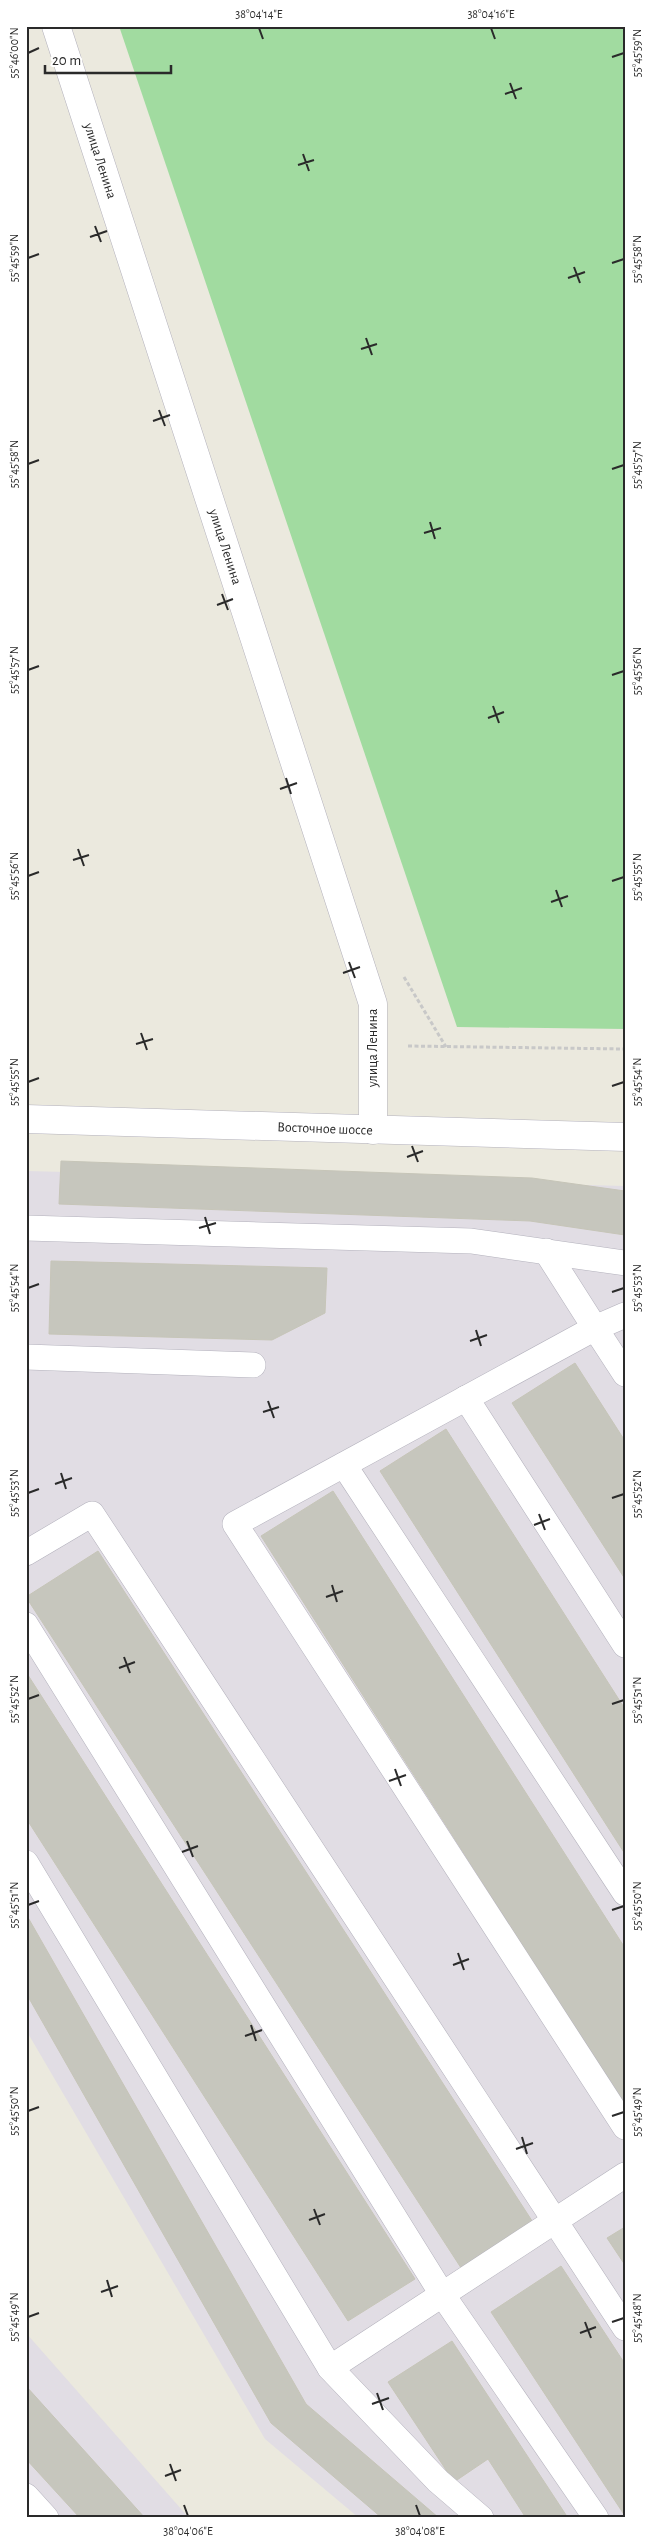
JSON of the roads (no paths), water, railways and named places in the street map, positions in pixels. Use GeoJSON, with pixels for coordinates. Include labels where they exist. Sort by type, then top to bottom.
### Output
{"type":"FeatureCollection","features":[{"type":"Feature","properties":{"kind":"street","name":"улица Ленина"},"geometry":{"type":"LineString","coordinates":[[56,26],[373,1004],[373,1130]]}},
{"type":"Feature","properties":{"kind":"street","name":"Восточное шоссе"},"geometry":{"type":"LineString","coordinates":[[26,1119],[625,1137]]}},
{"type":"Feature","properties":{"kind":"lane"},"geometry":{"type":"LineString","coordinates":[[26,1228],[470,1241],[625,1263]]}},
{"type":"Feature","properties":{"kind":"lane"},"geometry":{"type":"LineString","coordinates":[[546,1251],[625,1374]]}},
{"type":"Feature","properties":{"kind":"lane"},"geometry":{"type":"LineString","coordinates":[[625,1315],[595,1328],[234,1524],[625,2127]]}},
{"type":"Feature","properties":{"kind":"lane"},"geometry":{"type":"LineString","coordinates":[[26,1357],[252,1365]]}},
{"type":"Feature","properties":{"kind":"lane"},"geometry":{"type":"LineString","coordinates":[[466,1398],[625,1646]]}},
{"type":"Feature","properties":{"kind":"lane"},"geometry":{"type":"LineString","coordinates":[[344,1464],[625,1893]]}},
{"type":"Feature","properties":{"kind":"lane"},"geometry":{"type":"LineString","coordinates":[[26,1553],[92,1514],[625,2328]]}},
{"type":"Feature","properties":{"kind":"lane"},"geometry":{"type":"LineString","coordinates":[[26,1625],[442,2294],[596,2518]]}},
{"type":"Feature","properties":{"kind":"lane"},"geometry":{"type":"LineString","coordinates":[[26,1863],[330,2368],[438,2482],[481,2518]]}},
{"type":"Feature","properties":{"kind":"lane"},"geometry":{"type":"LineString","coordinates":[[330,2368],[625,2175]]}},
{"type":"Feature","properties":{"kind":"lane"},"geometry":{"type":"LineString","coordinates":[[26,2496],[46,2518]]}}]}
